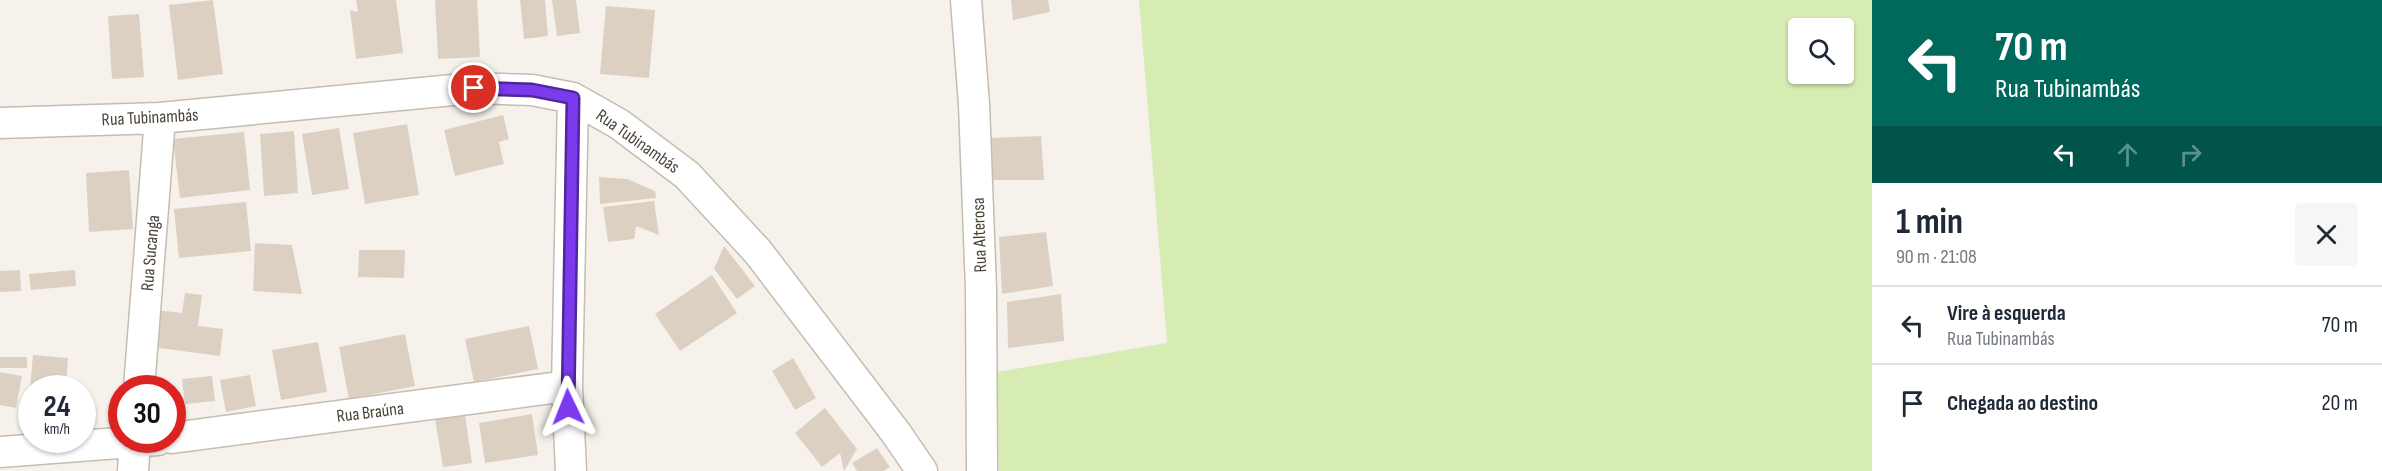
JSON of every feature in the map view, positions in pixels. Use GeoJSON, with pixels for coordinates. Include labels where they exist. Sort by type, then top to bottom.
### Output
{"type":"FeatureCollection","features":[{"type":"Feature","properties":{"kind":"street","name":"Rua Alterosa"},"geometry":{"type":"LineString","coordinates":[[966,0],[974,104],[981,289],[982,471]]}},
{"type":"Feature","properties":{"kind":"street","name":"Rua Tubinambás"},"geometry":{"type":"LineString","coordinates":[[0,123],[160,118],[474,88],[532,90],[573,98],[619,124],[687,175],[758,252],[896,433],[922,471]]}},
{"type":"Feature","properties":{"kind":"street"},"geometry":{"type":"LineString","coordinates":[[571,471],[567,386],[573,98]]}},
{"type":"Feature","properties":{"kind":"street","name":"Rua Sucanga"},"geometry":{"type":"LineString","coordinates":[[140,375],[160,118]]}},
{"type":"Feature","properties":{"kind":"street","name":"Rua Braúna"},"geometry":{"type":"LineString","coordinates":[[186,436],[567,386]]}},
{"type":"Feature","properties":{"kind":"street"},"geometry":{"type":"LineString","coordinates":[[0,452],[108,449]]}},
{"type":"Feature","properties":{"kind":"green space"},"geometry":{"type":"Polygon","coordinates":[[[1139,0],[1872,0],[1872,471],[999,471],[997,372],[1167,343],[1139,0]]]}},
{"type":"Feature","properties":{"kind":"building"},"geometry":{"type":"Polygon","coordinates":[[[213,0],[223,74],[178,80],[169,5],[213,0]]]}},
{"type":"Feature","properties":{"kind":"building"},"geometry":{"type":"Polygon","coordinates":[[[356,0],[396,0],[403,53],[356,59],[350,10],[358,12],[356,0]]]}},
{"type":"Feature","properties":{"kind":"building"},"geometry":{"type":"Polygon","coordinates":[[[435,0],[477,0],[480,57],[438,59],[435,0]]]}},
{"type":"Feature","properties":{"kind":"building"},"geometry":{"type":"Polygon","coordinates":[[[520,0],[545,0],[548,36],[524,39],[520,0]]]}},
{"type":"Feature","properties":{"kind":"building"},"geometry":{"type":"Polygon","coordinates":[[[552,0],[576,0],[580,33],[557,36],[552,0]]]}},
{"type":"Feature","properties":{"kind":"building"},"geometry":{"type":"Polygon","coordinates":[[[1011,0],[1048,0],[1050,12],[1013,20],[1011,0]]]}},
{"type":"Feature","properties":{"kind":"building"},"geometry":{"type":"Polygon","coordinates":[[[606,6],[655,10],[649,78],[600,74],[606,6]]]}},
{"type":"Feature","properties":{"kind":"building"},"geometry":{"type":"Polygon","coordinates":[[[139,14],[144,77],[112,79],[108,16],[139,14]]]}},
{"type":"Feature","properties":{"kind":"building"},"geometry":{"type":"Polygon","coordinates":[[[503,115],[509,139],[499,142],[504,164],[455,176],[444,130],[503,115]]]}},
{"type":"Feature","properties":{"kind":"building"},"geometry":{"type":"Polygon","coordinates":[[[407,124],[419,195],[365,204],[353,133],[407,124]]]}},
{"type":"Feature","properties":{"kind":"building"},"geometry":{"type":"Polygon","coordinates":[[[339,128],[349,189],[312,195],[302,134],[339,128]]]}},
{"type":"Feature","properties":{"kind":"building"},"geometry":{"type":"Polygon","coordinates":[[[294,131],[298,193],[264,196],[260,134],[294,131]]]}},
{"type":"Feature","properties":{"kind":"building"},"geometry":{"type":"Polygon","coordinates":[[[244,132],[250,190],[180,198],[173,139],[244,132]]]}},
{"type":"Feature","properties":{"kind":"building"},"geometry":{"type":"Polygon","coordinates":[[[1041,136],[1044,180],[991,180],[990,138],[1041,136]]]}},
{"type":"Feature","properties":{"kind":"building"},"geometry":{"type":"Polygon","coordinates":[[[129,170],[133,229],[89,232],[86,173],[129,170]]]}},
{"type":"Feature","properties":{"kind":"building"},"geometry":{"type":"Polygon","coordinates":[[[599,177],[627,179],[655,191],[656,198],[600,204],[599,177]]]}},
{"type":"Feature","properties":{"kind":"building"},"geometry":{"type":"Polygon","coordinates":[[[654,201],[659,235],[636,226],[634,239],[608,242],[603,207],[654,201]]]}},
{"type":"Feature","properties":{"kind":"building"},"geometry":{"type":"Polygon","coordinates":[[[246,202],[251,251],[179,258],[174,209],[246,202]]]}},
{"type":"Feature","properties":{"kind":"building"},"geometry":{"type":"Polygon","coordinates":[[[1046,232],[1053,286],[1002,294],[999,237],[1046,232]]]}},
{"type":"Feature","properties":{"kind":"building"},"geometry":{"type":"Polygon","coordinates":[[[255,243],[292,245],[302,294],[253,291],[255,243]]]}},
{"type":"Feature","properties":{"kind":"building"},"geometry":{"type":"Polygon","coordinates":[[[724,246],[755,286],[737,299],[714,269],[724,246]]]}},
{"type":"Feature","properties":{"kind":"building"},"geometry":{"type":"Polygon","coordinates":[[[359,250],[405,250],[404,278],[358,277],[359,250]]]}},
{"type":"Feature","properties":{"kind":"building"},"geometry":{"type":"Polygon","coordinates":[[[20,270],[21,291],[0,292],[0,271],[20,270]]]}},
{"type":"Feature","properties":{"kind":"building"},"geometry":{"type":"Polygon","coordinates":[[[75,270],[76,286],[31,290],[29,274],[75,270]]]}},
{"type":"Feature","properties":{"kind":"building"},"geometry":{"type":"Polygon","coordinates":[[[712,275],[737,313],[680,351],[655,314],[712,275]]]}},
{"type":"Feature","properties":{"kind":"building"},"geometry":{"type":"Polygon","coordinates":[[[185,293],[202,295],[198,326],[223,329],[220,356],[152,347],[157,310],[182,313],[185,293]]]}},
{"type":"Feature","properties":{"kind":"building"},"geometry":{"type":"Polygon","coordinates":[[[1061,294],[1064,341],[1008,348],[1007,302],[1061,294]]]}},
{"type":"Feature","properties":{"kind":"building"},"geometry":{"type":"Polygon","coordinates":[[[529,326],[538,369],[474,382],[465,339],[529,326]]]}},
{"type":"Feature","properties":{"kind":"building"},"geometry":{"type":"Polygon","coordinates":[[[405,334],[415,386],[349,399],[339,347],[405,334]]]}},
{"type":"Feature","properties":{"kind":"building"},"geometry":{"type":"Polygon","coordinates":[[[318,342],[327,392],[281,400],[272,350],[318,342]]]}},
{"type":"Feature","properties":{"kind":"building"},"geometry":{"type":"Polygon","coordinates":[[[33,355],[68,358],[67,375],[31,375],[33,355]]]}},
{"type":"Feature","properties":{"kind":"building"},"geometry":{"type":"Polygon","coordinates":[[[0,357],[27,357],[27,368],[0,368],[0,357]]]}},
{"type":"Feature","properties":{"kind":"building"},"geometry":{"type":"Polygon","coordinates":[[[793,358],[816,398],[795,410],[772,371],[793,358]]]}},
{"type":"Feature","properties":{"kind":"building"},"geometry":{"type":"Polygon","coordinates":[[[0,372],[18,375],[16,408],[0,405],[0,372]]]}},
{"type":"Feature","properties":{"kind":"building"},"geometry":{"type":"Polygon","coordinates":[[[250,375],[256,406],[226,412],[220,380],[250,375]]]}},
{"type":"Feature","properties":{"kind":"building"},"geometry":{"type":"Polygon","coordinates":[[[212,376],[215,401],[186,404],[186,379],[212,376]]]}},
{"type":"Feature","properties":{"kind":"building"},"geometry":{"type":"Polygon","coordinates":[[[825,408],[857,449],[844,471],[840,453],[822,467],[795,433],[825,408]]]}},
{"type":"Feature","properties":{"kind":"building"},"geometry":{"type":"Polygon","coordinates":[[[532,414],[538,455],[485,463],[479,423],[532,414]]]}},
{"type":"Feature","properties":{"kind":"building"},"geometry":{"type":"Polygon","coordinates":[[[465,415],[472,463],[443,467],[435,419],[465,415]]]}},
{"type":"Feature","properties":{"kind":"building"},"geometry":{"type":"Polygon","coordinates":[[[877,448],[890,467],[883,471],[857,471],[852,463],[877,448]]]}},
{"type":"Feature","properties":{"kind":"route"},"geometry":{"type":"LineString","coordinates":[[474,88],[532,90],[573,98],[568,407]]}}]}
